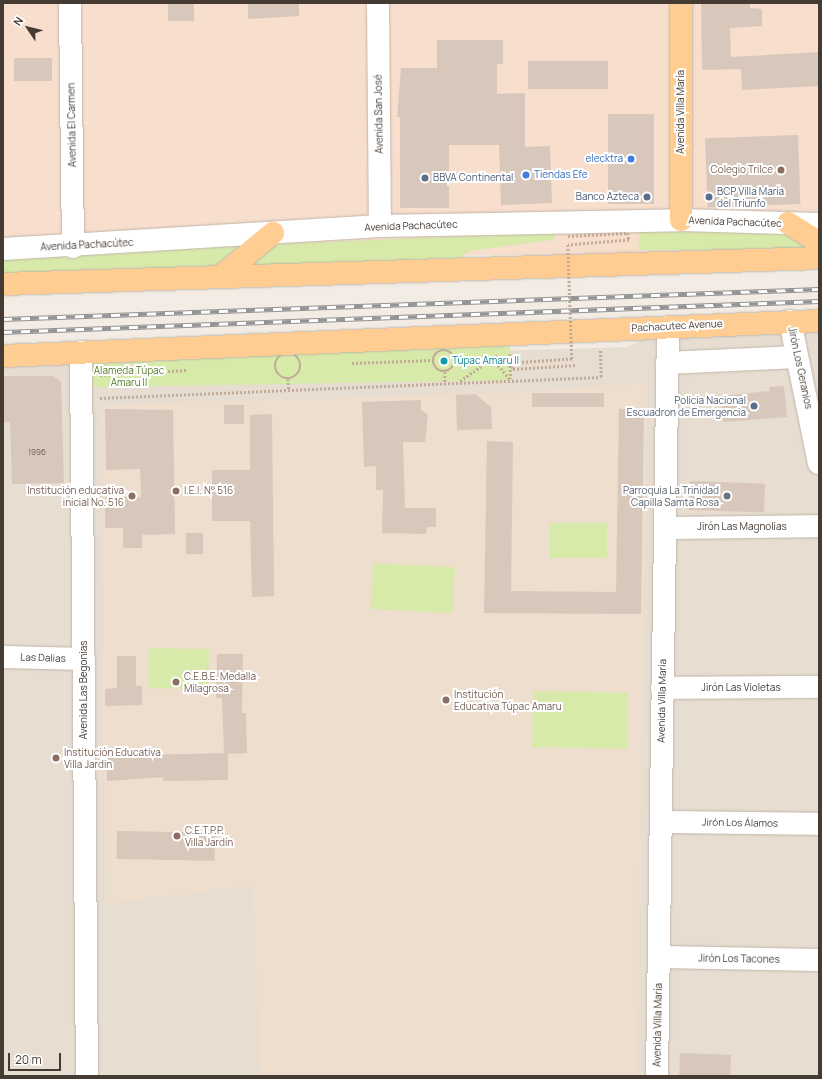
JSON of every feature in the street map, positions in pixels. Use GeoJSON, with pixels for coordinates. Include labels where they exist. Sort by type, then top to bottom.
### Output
{"type":"FeatureCollection","features":[{"type":"Feature","properties":{"kind":"main road","name":"Avenida Villa María"},"geometry":{"type":"LineString","coordinates":[[681,220],[682,3]]}},
{"type":"Feature","properties":{"kind":"main road"},"geometry":{"type":"LineString","coordinates":[[788,223],[819,242]]}},
{"type":"Feature","properties":{"kind":"main road"},"geometry":{"type":"LineString","coordinates":[[220,277],[273,233]]}},
{"type":"Feature","properties":{"kind":"main road"},"geometry":{"type":"LineString","coordinates":[[3,284],[819,258]]}},
{"type":"Feature","properties":{"kind":"main road","name":"Pachacutec Avenue"},"geometry":{"type":"LineString","coordinates":[[81,352],[790,321],[819,321]]}},
{"type":"Feature","properties":{"kind":"main road"},"geometry":{"type":"LineString","coordinates":[[3,356],[81,352]]}},
{"type":"Feature","properties":{"kind":"street","name":"Avenida El Carmen"},"geometry":{"type":"LineString","coordinates":[[70,3],[73,247]]}},
{"type":"Feature","properties":{"kind":"street","name":"Avenida San José"},"geometry":{"type":"LineString","coordinates":[[378,3],[380,226]]}},
{"type":"Feature","properties":{"kind":"street","name":"Avenida Pachacútec"},"geometry":{"type":"LineString","coordinates":[[3,250],[73,247],[380,226],[681,220],[819,224]]}},
{"type":"Feature","properties":{"kind":"street","name":"Jirón Los Geranios"},"geometry":{"type":"LineString","coordinates":[[790,321],[819,463]]}},
{"type":"Feature","properties":{"kind":"street","name":"Avenida Villa María"},"geometry":{"type":"LineString","coordinates":[[657,1076],[668,327]]}},
{"type":"Feature","properties":{"kind":"street","name":"Avenida Las Begonias"},"geometry":{"type":"LineString","coordinates":[[81,352],[87,1076]]}},
{"type":"Feature","properties":{"kind":"street"},"geometry":{"type":"LineString","coordinates":[[668,363],[797,357]]}},
{"type":"Feature","properties":{"kind":"street","name":"Jirón Las Magnolias"},"geometry":{"type":"LineString","coordinates":[[665,528],[819,526]]}},
{"type":"Feature","properties":{"kind":"street","name":"Las Dalias"},"geometry":{"type":"LineString","coordinates":[[3,657],[84,659]]}},
{"type":"Feature","properties":{"kind":"street","name":"Jirón Las Violetas"},"geometry":{"type":"LineString","coordinates":[[662,688],[819,687]]}},
{"type":"Feature","properties":{"kind":"street","name":"Jirón Los Álamos"},"geometry":{"type":"LineString","coordinates":[[661,822],[819,824]]}},
{"type":"Feature","properties":{"kind":"street","name":"Jirón Los Tacones"},"geometry":{"type":"LineString","coordinates":[[659,957],[819,960]]}},
{"type":"Feature","properties":{"kind":"path"},"geometry":{"type":"LineString","coordinates":[[568,236],[628,232],[629,240],[568,245],[572,359],[512,363],[513,369],[576,365]]}},
{"type":"Feature","properties":{"kind":"path"},"geometry":{"type":"LineString","coordinates":[[562,340],[578,340]]}},
{"type":"Feature","properties":{"kind":"path"},"geometry":{"type":"LineString","coordinates":[[94,398],[511,379],[601,377],[600,346]]}},
{"type":"Feature","properties":{"kind":"path"},"geometry":{"type":"LineString","coordinates":[[433,360],[439,351],[445,349],[455,358],[493,359],[511,379]]}},
{"type":"Feature","properties":{"kind":"path"},"geometry":{"type":"LineString","coordinates":[[510,349],[511,379]]}},
{"type":"Feature","properties":{"kind":"path"},"geometry":{"type":"LineString","coordinates":[[459,382],[493,359],[501,350]]}},
{"type":"Feature","properties":{"kind":"path"},"geometry":{"type":"LineString","coordinates":[[268,364],[275,364],[286,353],[294,354],[301,364],[299,373],[288,379],[280,376],[275,364]]}},
{"type":"Feature","properties":{"kind":"path"},"geometry":{"type":"LineString","coordinates":[[433,360],[438,370],[445,372],[454,366],[455,358]]}},
{"type":"Feature","properties":{"kind":"path"},"geometry":{"type":"LineString","coordinates":[[348,363],[433,360]]}},
{"type":"Feature","properties":{"kind":"path"},"geometry":{"type":"LineString","coordinates":[[301,364],[309,364]]}},
{"type":"Feature","properties":{"kind":"path"},"geometry":{"type":"LineString","coordinates":[[94,376],[196,369]]}},
{"type":"Feature","properties":{"kind":"path"},"geometry":{"type":"LineString","coordinates":[[445,372],[445,382]]}},
{"type":"Feature","properties":{"kind":"path"},"geometry":{"type":"LineString","coordinates":[[288,379],[289,390]]}},
{"type":"Feature","properties":{"kind":"shaded area"},"geometry":{"type":"Polygon","coordinates":[[[3,3],[819,3],[819,255],[3,255],[3,3]]]}},
{"type":"Feature","properties":{"kind":"shaded area"},"geometry":{"type":"Polygon","coordinates":[[[819,314],[819,1076],[3,1076],[3,348],[114,362],[628,347],[695,315],[819,314]]]}},
{"type":"Feature","properties":{"kind":"shaded area","name":"Institución Educativa Túpac Amaru"},"geometry":{"type":"Polygon","coordinates":[[[647,383],[637,1076],[261,1076],[252,886],[105,904],[102,405],[514,392],[647,383]]]}},
{"type":"Feature","properties":{"kind":"green space"},"geometry":{"type":"Polygon","coordinates":[[[640,230],[819,234],[819,251],[638,250],[640,230]]]}},
{"type":"Feature","properties":{"kind":"green space"},"geometry":{"type":"Polygon","coordinates":[[[556,232],[553,240],[469,251],[460,258],[3,275],[3,256],[556,232]]]}},
{"type":"Feature","properties":{"kind":"green space","name":"Alameda Túpac Amaru II"},"geometry":{"type":"Polygon","coordinates":[[[510,341],[511,380],[93,387],[92,348],[510,341]]]}},
{"type":"Feature","properties":{"kind":"green space"},"geometry":{"type":"Polygon","coordinates":[[[550,523],[607,523],[607,558],[550,558],[550,523]]]}},
{"type":"Feature","properties":{"kind":"green space"},"geometry":{"type":"Polygon","coordinates":[[[373,563],[455,567],[452,613],[371,609],[373,563]]]}},
{"type":"Feature","properties":{"kind":"green space"},"geometry":{"type":"Polygon","coordinates":[[[149,648],[209,649],[208,689],[148,688],[149,648]]]}},
{"type":"Feature","properties":{"kind":"green space"},"geometry":{"type":"Polygon","coordinates":[[[533,691],[628,693],[627,749],[532,747],[533,691]]]}},
{"type":"Feature","properties":{"kind":"building"},"geometry":{"type":"Polygon","coordinates":[[[168,3],[194,3],[194,21],[168,21],[168,3]]]}},
{"type":"Feature","properties":{"kind":"building"},"geometry":{"type":"Polygon","coordinates":[[[248,3],[299,3],[299,16],[248,19],[248,3]]]}},
{"type":"Feature","properties":{"kind":"building"},"geometry":{"type":"Polygon","coordinates":[[[750,3],[750,8],[762,9],[762,26],[730,28],[731,57],[819,52],[819,86],[742,90],[741,69],[702,70],[701,4],[750,3]]]}},
{"type":"Feature","properties":{"kind":"building"},"geometry":{"type":"Polygon","coordinates":[[[437,40],[503,40],[503,64],[497,64],[497,94],[525,93],[525,147],[550,146],[552,203],[501,205],[499,145],[449,145],[449,208],[400,208],[400,117],[397,117],[401,68],[437,68],[437,40]]]}},
{"type":"Feature","properties":{"kind":"building"},"geometry":{"type":"Polygon","coordinates":[[[14,58],[52,58],[52,81],[14,81],[14,58]]]}},
{"type":"Feature","properties":{"kind":"building"},"geometry":{"type":"Polygon","coordinates":[[[528,61],[608,61],[608,89],[528,89],[528,61]]]}},
{"type":"Feature","properties":{"kind":"building","name":"elecktra"},"geometry":{"type":"Polygon","coordinates":[[[608,114],[654,114],[654,204],[608,204],[608,114]]]}},
{"type":"Feature","properties":{"kind":"building"},"geometry":{"type":"Polygon","coordinates":[[[798,135],[800,204],[707,207],[705,138],[798,135]]]}},
{"type":"Feature","properties":{"kind":"building"},"geometry":{"type":"Polygon","coordinates":[[[3,376],[53,376],[61,382],[64,483],[12,484],[10,422],[3,422],[3,376]]]}},
{"type":"Feature","properties":{"kind":"building","name":"Policia Nacional Escuadron de Emergencia"},"geometry":{"type":"Polygon","coordinates":[[[784,386],[787,417],[723,422],[721,396],[770,391],[769,387],[784,386]]]}},
{"type":"Feature","properties":{"kind":"building"},"geometry":{"type":"Polygon","coordinates":[[[532,393],[604,393],[604,407],[532,407],[532,393]]]}},
{"type":"Feature","properties":{"kind":"building"},"geometry":{"type":"Polygon","coordinates":[[[475,394],[491,407],[492,429],[457,430],[456,395],[475,394]]]}},
{"type":"Feature","properties":{"kind":"building"},"geometry":{"type":"Polygon","coordinates":[[[421,400],[421,410],[428,415],[425,442],[403,442],[405,508],[436,508],[436,527],[427,527],[426,534],[382,533],[383,490],[376,490],[376,466],[364,467],[362,402],[421,400]]]}},
{"type":"Feature","properties":{"kind":"building"},"geometry":{"type":"Polygon","coordinates":[[[224,405],[244,405],[244,424],[224,424],[224,405]]]}},
{"type":"Feature","properties":{"kind":"building"},"geometry":{"type":"Polygon","coordinates":[[[105,409],[173,410],[175,534],[142,535],[142,548],[123,548],[123,528],[105,528],[105,497],[141,497],[140,469],[106,470],[105,409]]]}},
{"type":"Feature","properties":{"kind":"building"},"geometry":{"type":"Polygon","coordinates":[[[619,409],[644,409],[641,614],[484,613],[487,441],[513,442],[511,591],[616,592],[619,409]]]}},
{"type":"Feature","properties":{"kind":"building"},"geometry":{"type":"Polygon","coordinates":[[[272,414],[274,596],[252,597],[250,521],[212,521],[212,470],[250,470],[250,415],[272,414]]]}},
{"type":"Feature","properties":{"kind":"building","name":"Parroquia La Trinidad Capilla Samta Rosa"},"geometry":{"type":"Polygon","coordinates":[[[690,481],[765,484],[764,513],[689,510],[690,481]]]}},
{"type":"Feature","properties":{"kind":"building"},"geometry":{"type":"Polygon","coordinates":[[[186,533],[203,533],[203,554],[186,554],[186,533]]]}},
{"type":"Feature","properties":{"kind":"building"},"geometry":{"type":"Polygon","coordinates":[[[217,654],[243,654],[242,713],[246,713],[247,753],[224,754],[222,698],[216,698],[217,654]]]}},
{"type":"Feature","properties":{"kind":"building"},"geometry":{"type":"Polygon","coordinates":[[[117,656],[136,656],[136,686],[142,686],[142,705],[105,706],[105,689],[117,688],[117,656]]]}},
{"type":"Feature","properties":{"kind":"building"},"geometry":{"type":"Polygon","coordinates":[[[228,753],[228,780],[163,781],[163,777],[107,781],[106,756],[228,753]]]}},
{"type":"Feature","properties":{"kind":"building"},"geometry":{"type":"Polygon","coordinates":[[[117,831],[215,833],[214,861],[117,859],[117,831]]]}},
{"type":"Feature","properties":{"kind":"building"},"geometry":{"type":"Polygon","coordinates":[[[680,1053],[731,1055],[730,1076],[679,1076],[680,1053]]]}},
{"type":"Feature","properties":{"kind":"railway"},"geometry":{"type":"LineString","coordinates":[[3,319],[819,289]]}},
{"type":"Feature","properties":{"kind":"railway"},"geometry":{"type":"LineString","coordinates":[[3,332],[819,301]]}},
{"type":"Feature","properties":{"kind":"place","name":"elecktra"},"geometry":{"type":"Point","coordinates":[631,159]}},
{"type":"Feature","properties":{"kind":"place","name":"Colegio Trilce"},"geometry":{"type":"Point","coordinates":[781,170]}},
{"type":"Feature","properties":{"kind":"place","name":"Tiendas Efe"},"geometry":{"type":"Point","coordinates":[526,175]}},
{"type":"Feature","properties":{"kind":"place","name":"BBVA Continental"},"geometry":{"type":"Point","coordinates":[425,178]}},
{"type":"Feature","properties":{"kind":"place","name":"Banco Azteca"},"geometry":{"type":"Point","coordinates":[647,197]}},
{"type":"Feature","properties":{"kind":"place","name":"BCP Villa María del Triunfo"},"geometry":{"type":"Point","coordinates":[709,197]}},
{"type":"Feature","properties":{"kind":"place","name":"Túpac Amaru II"},"geometry":{"type":"Point","coordinates":[444,361]}},
{"type":"Feature","properties":{"kind":"place","name":"Policia Nacional Escuadron de Emergencia"},"geometry":{"type":"Point","coordinates":[754,406]}},
{"type":"Feature","properties":{"kind":"place","name":"I.E.I. N° 516"},"geometry":{"type":"Point","coordinates":[176,491]}},
{"type":"Feature","properties":{"kind":"place","name":"Institución educativa inicial No. 516"},"geometry":{"type":"Point","coordinates":[132,496]}},
{"type":"Feature","properties":{"kind":"place","name":"Parroquia La Trinidad Capilla Samta Rosa"},"geometry":{"type":"Point","coordinates":[727,496]}},
{"type":"Feature","properties":{"kind":"place","name":"C.E.B.E. Medalla Milagrosa"},"geometry":{"type":"Point","coordinates":[176,682]}},
{"type":"Feature","properties":{"kind":"place","name":"Institución Educativa Túpac Amaru"},"geometry":{"type":"Point","coordinates":[446,700]}},
{"type":"Feature","properties":{"kind":"place","name":"Institución Educativa Villa Jardin"},"geometry":{"type":"Point","coordinates":[56,758]}},
{"type":"Feature","properties":{"kind":"place","name":"C.E.T.P.P. Villa Jardín"},"geometry":{"type":"Point","coordinates":[177,836]}}]}
